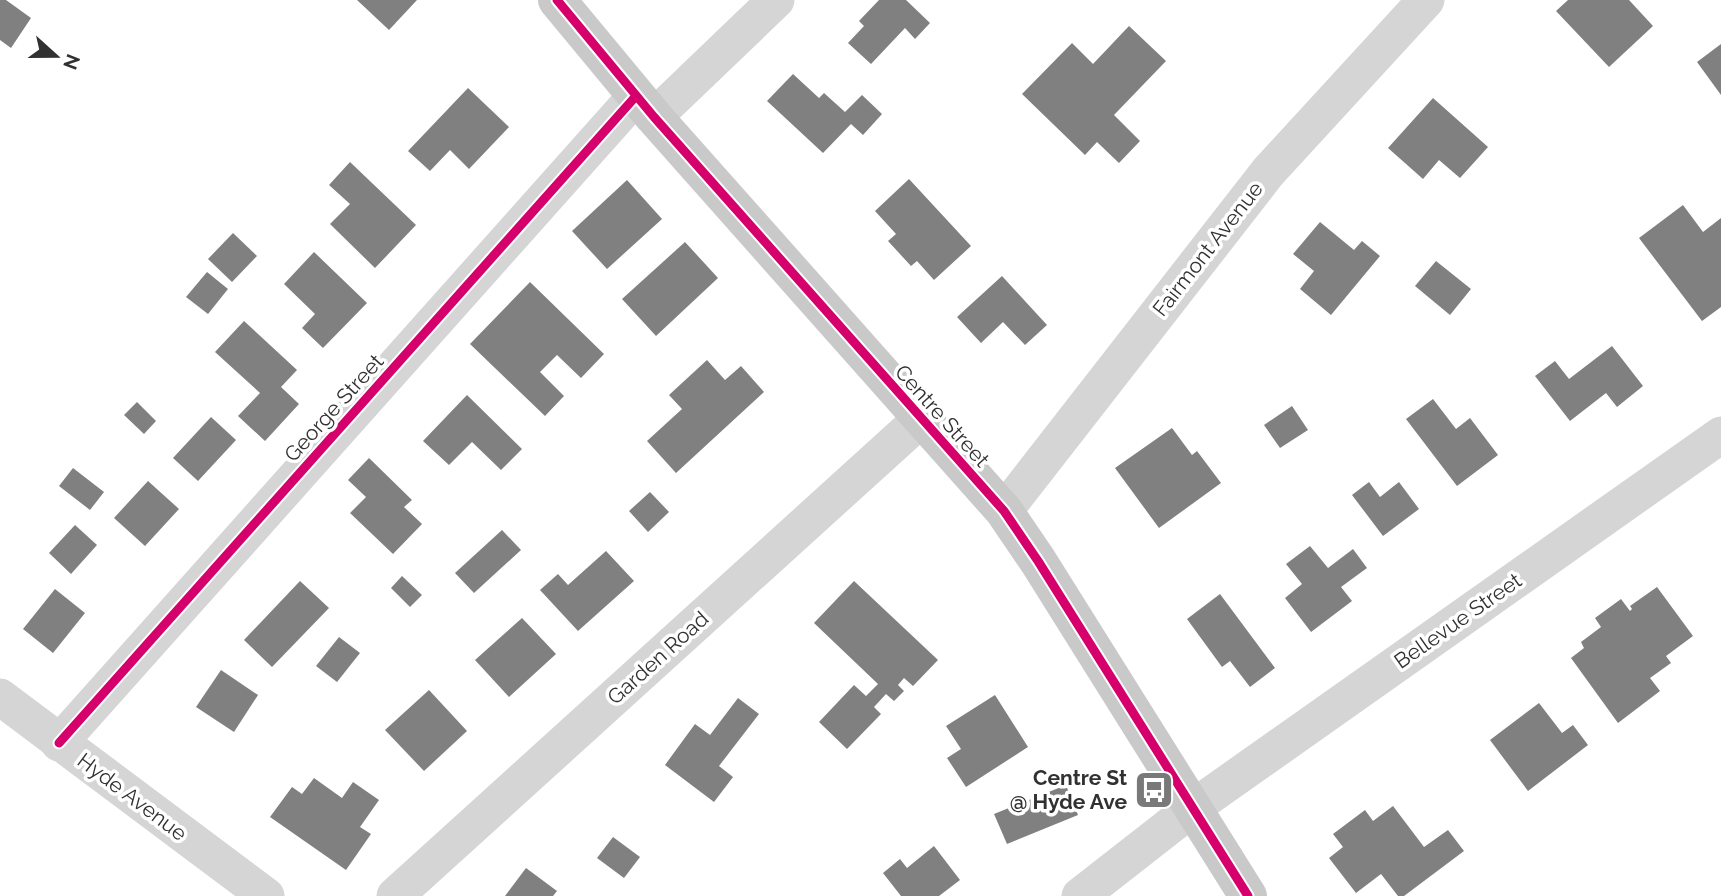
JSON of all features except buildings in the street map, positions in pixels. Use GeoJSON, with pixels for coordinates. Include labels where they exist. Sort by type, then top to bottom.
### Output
{"type":"FeatureCollection","features":[{"type":"Feature","properties":{"kind":"main road","name":"Centre Street"},"geometry":{"type":"LineString","coordinates":[[557,0],[645,106],[1004,511],[1248,896]]}},
{"type":"Feature","properties":{"kind":"street","name":"George Street"},"geometry":{"type":"LineString","coordinates":[[59,743],[645,106],[776,0]]}},
{"type":"Feature","properties":{"kind":"street","name":"Fairmont Avenue"},"geometry":{"type":"LineString","coordinates":[[1004,511],[1268,172],[1426,0]]}},
{"type":"Feature","properties":{"kind":"street","name":"Garden Road"},"geometry":{"type":"LineString","coordinates":[[396,896],[921,419]]}},
{"type":"Feature","properties":{"kind":"street","name":"Bellevue Street"},"geometry":{"type":"LineString","coordinates":[[1194,807],[1721,435]]}},
{"type":"Feature","properties":{"kind":"street","name":"Hyde Avenue"},"geometry":{"type":"LineString","coordinates":[[0,697],[265,896]]}},
{"type":"Feature","properties":{"kind":"street"},"geometry":{"type":"LineString","coordinates":[[1080,896],[1194,807]]}},
{"type":"Feature","properties":{"kind":"cycle path"},"geometry":{"type":"LineString","coordinates":[[557,0],[654,117],[1004,511],[1248,896]]}},
{"type":"Feature","properties":{"kind":"cycle path"},"geometry":{"type":"LineString","coordinates":[[59,743],[636,96]]}},
{"type":"Feature","properties":{"kind":"place","name":"Centre St @ Hyde Ave"},"geometry":{"type":"Point","coordinates":[1154,790]}}]}
